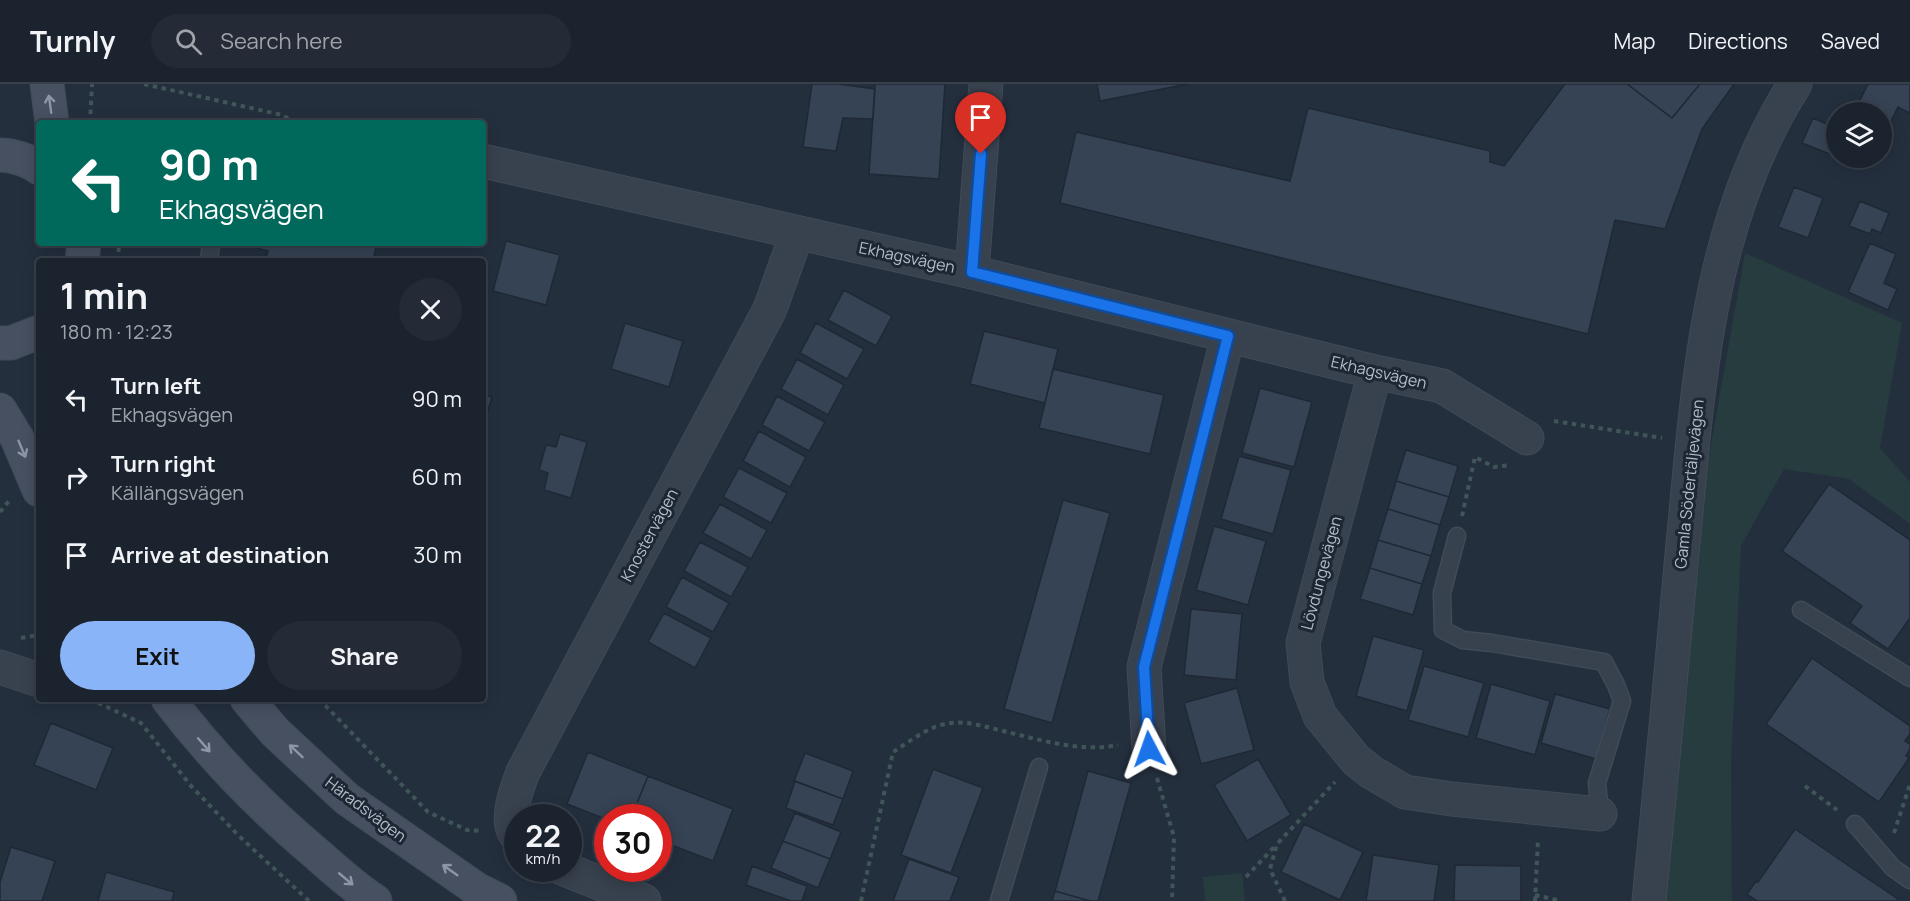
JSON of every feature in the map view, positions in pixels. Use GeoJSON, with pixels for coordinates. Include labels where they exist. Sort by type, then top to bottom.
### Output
{"type":"FeatureCollection","features":[{"type":"Feature","properties":{"kind":"main road"},"geometry":{"type":"LineString","coordinates":[[47,84],[52,120]]}},
{"type":"Feature","properties":{"kind":"main road"},"geometry":{"type":"LineString","coordinates":[[0,154],[36,166]]}},
{"type":"Feature","properties":{"kind":"main road"},"geometry":{"type":"LineString","coordinates":[[0,343],[11,343],[36,333]]}},
{"type":"Feature","properties":{"kind":"main road"},"geometry":{"type":"LineString","coordinates":[[0,410],[17,438],[25,495]]}},
{"type":"Feature","properties":{"kind":"main road"},"geometry":{"type":"LineString","coordinates":[[170,702],[200,741],[246,791],[285,827],[375,901]]}},
{"type":"Feature","properties":{"kind":"main road","name":"Häradsvägen"},"geometry":{"type":"LineString","coordinates":[[250,702],[275,732],[348,799],[478,890],[500,901]]}},
{"type":"Feature","properties":{"kind":"street"},"geometry":{"type":"LineString","coordinates":[[972,272],[986,84]]}},
{"type":"Feature","properties":{"kind":"street","name":"Gamla Södertäljevägen"},"geometry":{"type":"LineString","coordinates":[[1649,901],[1692,443],[1707,324],[1723,253],[1747,176],[1780,107],[1795,84]]}},
{"type":"Feature","properties":{"kind":"street","name":"Ekhagsvägen"},"geometry":{"type":"LineString","coordinates":[[486,162],[972,272],[1375,372],[1442,386],[1532,440]]}},
{"type":"Feature","properties":{"kind":"street","name":"Knostervägen"},"geometry":{"type":"LineString","coordinates":[[513,804],[513,796],[523,772],[770,309],[797,233]]}},
{"type":"Feature","properties":{"kind":"street"},"geometry":{"type":"LineString","coordinates":[[1149,749],[1144,667],[1228,336]]}},
{"type":"Feature","properties":{"kind":"street","name":"Lövdungevägen"},"geometry":{"type":"LineString","coordinates":[[1375,372],[1303,643],[1307,682],[1320,716],[1356,760],[1371,772],[1405,792],[1600,814]]}},
{"type":"Feature","properties":{"kind":"street"},"geometry":{"type":"LineString","coordinates":[[0,667],[36,679]]}},
{"type":"Feature","properties":{"kind":"street"},"geometry":{"type":"LineString","coordinates":[[582,876],[644,901]]}},
{"type":"Feature","properties":{"kind":"lane"},"geometry":{"type":"LineString","coordinates":[[1457,536],[1442,593],[1443,630],[1463,640],[1604,662],[1616,685],[1622,701],[1598,783],[1600,814]]}},
{"type":"Feature","properties":{"kind":"lane"},"geometry":{"type":"LineString","coordinates":[[1801,610],[1910,678]]}},
{"type":"Feature","properties":{"kind":"lane"},"geometry":{"type":"LineString","coordinates":[[999,901],[1039,767]]}},
{"type":"Feature","properties":{"kind":"lane"},"geometry":{"type":"LineString","coordinates":[[1855,824],[1893,868],[1910,880]]}},
{"type":"Feature","properties":{"kind":"path"},"geometry":{"type":"LineString","coordinates":[[90,120],[92,84]]}},
{"type":"Feature","properties":{"kind":"path"},"geometry":{"type":"LineString","coordinates":[[144,84],[282,115],[291,120]]}},
{"type":"Feature","properties":{"kind":"path"},"geometry":{"type":"LineString","coordinates":[[1457,536],[1475,457],[1494,467],[1532,440],[1692,443]]}},
{"type":"Feature","properties":{"kind":"path"},"geometry":{"type":"LineString","coordinates":[[0,512],[25,495]]}},
{"type":"Feature","properties":{"kind":"path"},"geometry":{"type":"LineString","coordinates":[[96,702],[141,723],[191,786],[239,836],[309,901]]}},
{"type":"Feature","properties":{"kind":"path"},"geometry":{"type":"LineString","coordinates":[[322,702],[428,812],[467,830],[504,834]]}},
{"type":"Feature","properties":{"kind":"path"},"geometry":{"type":"LineString","coordinates":[[861,901],[893,752],[925,732],[945,724],[963,722],[1074,746],[1105,747],[1121,744],[1149,749],[1174,837],[1172,901]]}},
{"type":"Feature","properties":{"kind":"path"},"geometry":{"type":"LineString","coordinates":[[1246,877],[1356,760]]}},
{"type":"Feature","properties":{"kind":"path"},"geometry":{"type":"LineString","coordinates":[[1886,859],[1910,784]]}},
{"type":"Feature","properties":{"kind":"path"},"geometry":{"type":"LineString","coordinates":[[1805,786],[1855,824]]}},
{"type":"Feature","properties":{"kind":"path"},"geometry":{"type":"LineString","coordinates":[[1534,901],[1541,807]]}},
{"type":"Feature","properties":{"kind":"path"},"geometry":{"type":"LineString","coordinates":[[1277,844],[1270,869],[1284,901]]}},
{"type":"Feature","properties":{"kind":"path"},"geometry":{"type":"LineString","coordinates":[[1535,895],[1561,901]]}},
{"type":"Feature","properties":{"kind":"green space"},"geometry":{"type":"Polygon","coordinates":[[[1745,253],[1902,323],[1880,448],[1910,482],[1910,524],[1849,479],[1784,469],[1741,546],[1731,766],[1732,901],[1662,901],[1697,524],[1745,253]]]}},
{"type":"Feature","properties":{"kind":"green space"},"geometry":{"type":"Polygon","coordinates":[[[1242,873],[1245,901],[1205,901],[1203,877],[1242,873]]]}},
{"type":"Feature","properties":{"kind":"building"},"geometry":{"type":"Polygon","coordinates":[[[812,84],[838,84],[875,89],[873,119],[843,118],[836,151],[803,147],[812,84]]]}},
{"type":"Feature","properties":{"kind":"building"},"geometry":{"type":"Polygon","coordinates":[[[875,84],[945,84],[939,179],[869,174],[875,84]]]}},
{"type":"Feature","properties":{"kind":"building"},"geometry":{"type":"Polygon","coordinates":[[[1097,84],[1188,84],[1100,101],[1097,84]]]}},
{"type":"Feature","properties":{"kind":"building"},"geometry":{"type":"Polygon","coordinates":[[[1565,84],[1627,84],[1672,118],[1700,84],[1734,84],[1702,129],[1665,229],[1615,220],[1588,334],[1060,203],[1076,132],[1290,181],[1308,108],[1490,151],[1490,162],[1504,166],[1565,84]]]}},
{"type":"Feature","properties":{"kind":"building"},"geometry":{"type":"Polygon","coordinates":[[[1627,84],[1700,84],[1672,118],[1627,84]]]}},
{"type":"Feature","properties":{"kind":"building"},"geometry":{"type":"Polygon","coordinates":[[[1868,84],[1910,84],[1910,113],[1898,107],[1892,119],[1892,102],[1859,102],[1868,84]]]}},
{"type":"Feature","properties":{"kind":"building"},"geometry":{"type":"Polygon","coordinates":[[[1813,118],[1826,124],[1826,153],[1802,143],[1813,118]]]}},
{"type":"Feature","properties":{"kind":"building"},"geometry":{"type":"Polygon","coordinates":[[[1794,187],[1823,198],[1808,238],[1778,227],[1794,187]]]}},
{"type":"Feature","properties":{"kind":"building"},"geometry":{"type":"Polygon","coordinates":[[[1860,201],[1889,213],[1881,233],[1872,229],[1870,234],[1849,226],[1860,201]]]}},
{"type":"Feature","properties":{"kind":"building"},"geometry":{"type":"Polygon","coordinates":[[[506,241],[560,255],[546,305],[493,291],[506,241]]]}},
{"type":"Feature","properties":{"kind":"building"},"geometry":{"type":"Polygon","coordinates":[[[1870,243],[1896,254],[1884,283],[1897,289],[1888,310],[1848,292],[1870,243]]]}},
{"type":"Feature","properties":{"kind":"building"},"geometry":{"type":"Polygon","coordinates":[[[249,246],[376,246],[374,258],[266,258],[268,251],[249,246]]]}},
{"type":"Feature","properties":{"kind":"building"},"geometry":{"type":"Polygon","coordinates":[[[844,290],[892,316],[876,346],[828,320],[844,290]]]}},
{"type":"Feature","properties":{"kind":"building"},"geometry":{"type":"Polygon","coordinates":[[[625,323],[683,341],[669,387],[611,369],[625,323]]]}},
{"type":"Feature","properties":{"kind":"building"},"geometry":{"type":"Polygon","coordinates":[[[816,323],[864,349],[847,379],[800,353],[816,323]]]}},
{"type":"Feature","properties":{"kind":"building"},"geometry":{"type":"Polygon","coordinates":[[[984,331],[1058,349],[1045,403],[970,384],[984,331]]]}},
{"type":"Feature","properties":{"kind":"building"},"geometry":{"type":"Polygon","coordinates":[[[797,359],[844,385],[828,415],[781,389],[797,359]]]}},
{"type":"Feature","properties":{"kind":"building"},"geometry":{"type":"Polygon","coordinates":[[[1053,369],[1164,395],[1150,454],[1039,428],[1053,369]]]}},
{"type":"Feature","properties":{"kind":"building"},"geometry":{"type":"Polygon","coordinates":[[[1260,388],[1312,402],[1294,467],[1242,453],[1260,388]]]}},
{"type":"Feature","properties":{"kind":"building"},"geometry":{"type":"Polygon","coordinates":[[[486,396],[492,397],[486,417],[486,396]]]}},
{"type":"Feature","properties":{"kind":"building"},"geometry":{"type":"Polygon","coordinates":[[[777,396],[825,422],[809,451],[762,425],[777,396]]]}},
{"type":"Feature","properties":{"kind":"building"},"geometry":{"type":"Polygon","coordinates":[[[759,431],[806,457],[790,487],[743,461],[759,431]]]}},
{"type":"Feature","properties":{"kind":"building"},"geometry":{"type":"Polygon","coordinates":[[[560,434],[587,442],[571,498],[544,490],[548,473],[539,470],[546,445],[556,447],[560,434]]]}},
{"type":"Feature","properties":{"kind":"building"},"geometry":{"type":"Polygon","coordinates":[[[1406,450],[1458,466],[1449,497],[1396,481],[1406,450]]]}},
{"type":"Feature","properties":{"kind":"building"},"geometry":{"type":"Polygon","coordinates":[[[1239,456],[1291,470],[1273,534],[1221,519],[1239,456]]]}},
{"type":"Feature","properties":{"kind":"building"},"geometry":{"type":"Polygon","coordinates":[[[739,468],[787,493],[771,523],[723,497],[739,468]]]}},
{"type":"Feature","properties":{"kind":"building"},"geometry":{"type":"Polygon","coordinates":[[[1396,481],[1449,497],[1440,525],[1388,509],[1396,481]]]}},
{"type":"Feature","properties":{"kind":"building"},"geometry":{"type":"Polygon","coordinates":[[[1829,484],[1910,540],[1910,618],[1888,649],[1850,623],[1862,606],[1782,551],[1829,484]]]}},
{"type":"Feature","properties":{"kind":"building"},"geometry":{"type":"Polygon","coordinates":[[[1063,500],[1110,513],[1052,723],[1004,709],[1063,500]]]}},
{"type":"Feature","properties":{"kind":"building"},"geometry":{"type":"Polygon","coordinates":[[[720,504],[767,530],[751,559],[703,533],[720,504]]]}},
{"type":"Feature","properties":{"kind":"building"},"geometry":{"type":"Polygon","coordinates":[[[1388,509],[1440,525],[1431,556],[1378,540],[1388,509]]]}},
{"type":"Feature","properties":{"kind":"building"},"geometry":{"type":"Polygon","coordinates":[[[1214,526],[1266,541],[1248,605],[1196,590],[1214,526]]]}},
{"type":"Feature","properties":{"kind":"building"},"geometry":{"type":"Polygon","coordinates":[[[1378,540],[1431,556],[1422,584],[1370,568],[1378,540]]]}},
{"type":"Feature","properties":{"kind":"building"},"geometry":{"type":"Polygon","coordinates":[[[700,542],[748,567],[731,597],[684,571],[700,542]]]}},
{"type":"Feature","properties":{"kind":"building"},"geometry":{"type":"Polygon","coordinates":[[[1370,568],[1422,584],[1413,615],[1360,599],[1370,568]]]}},
{"type":"Feature","properties":{"kind":"building"},"geometry":{"type":"Polygon","coordinates":[[[682,577],[729,603],[713,632],[666,607],[682,577]]]}},
{"type":"Feature","properties":{"kind":"building"},"geometry":{"type":"Polygon","coordinates":[[[1191,609],[1242,614],[1236,680],[1184,675],[1191,609]]]}},
{"type":"Feature","properties":{"kind":"building"},"geometry":{"type":"Polygon","coordinates":[[[664,613],[711,638],[695,668],[648,642],[664,613]]]}},
{"type":"Feature","properties":{"kind":"building"},"geometry":{"type":"Polygon","coordinates":[[[1373,636],[1424,650],[1407,711],[1356,696],[1373,636]]]}},
{"type":"Feature","properties":{"kind":"building"},"geometry":{"type":"Polygon","coordinates":[[[1812,658],[1910,726],[1910,734],[1905,741],[1910,744],[1906,756],[1909,758],[1879,802],[1766,724],[1812,658]]]}},
{"type":"Feature","properties":{"kind":"building"},"geometry":{"type":"Polygon","coordinates":[[[1424,666],[1484,683],[1468,737],[1408,720],[1424,666]]]}},
{"type":"Feature","properties":{"kind":"building"},"geometry":{"type":"Polygon","coordinates":[[[1491,684],[1550,701],[1535,755],[1476,738],[1491,684]]]}},
{"type":"Feature","properties":{"kind":"building"},"geometry":{"type":"Polygon","coordinates":[[[1237,688],[1254,750],[1201,764],[1184,703],[1237,688]]]}},
{"type":"Feature","properties":{"kind":"building"},"geometry":{"type":"Polygon","coordinates":[[[1555,694],[1610,709],[1596,759],[1541,743],[1555,694]]]}},
{"type":"Feature","properties":{"kind":"building"},"geometry":{"type":"Polygon","coordinates":[[[51,723],[113,748],[96,790],[34,765],[51,723]]]}},
{"type":"Feature","properties":{"kind":"building"},"geometry":{"type":"Polygon","coordinates":[[[588,752],[648,776],[637,804],[594,804],[594,815],[582,810],[582,804],[567,804],[588,752]]]}},
{"type":"Feature","properties":{"kind":"building"},"geometry":{"type":"Polygon","coordinates":[[[805,753],[853,771],[843,799],[794,781],[805,753]]]}},
{"type":"Feature","properties":{"kind":"building"},"geometry":{"type":"Polygon","coordinates":[[[1258,759],[1291,815],[1247,841],[1214,785],[1258,759]]]}},
{"type":"Feature","properties":{"kind":"building"},"geometry":{"type":"Polygon","coordinates":[[[933,769],[983,788],[951,873],[901,855],[933,769]]]}},
{"type":"Feature","properties":{"kind":"building"},"geometry":{"type":"Polygon","coordinates":[[[1088,771],[1131,783],[1098,901],[1090,901],[1055,891],[1088,771]]]}},
{"type":"Feature","properties":{"kind":"building"},"geometry":{"type":"Polygon","coordinates":[[[648,776],[733,809],[713,861],[672,845],[672,804],[637,804],[648,776]]]}},
{"type":"Feature","properties":{"kind":"building"},"geometry":{"type":"Polygon","coordinates":[[[795,781],[843,799],[833,825],[786,808],[795,781]]]}},
{"type":"Feature","properties":{"kind":"building"},"geometry":{"type":"Polygon","coordinates":[[[795,813],[841,832],[830,859],[783,841],[795,813]]]}},
{"type":"Feature","properties":{"kind":"building"},"geometry":{"type":"Polygon","coordinates":[[[1304,824],[1363,852],[1340,900],[1281,872],[1304,824]]]}},
{"type":"Feature","properties":{"kind":"building"},"geometry":{"type":"Polygon","coordinates":[[[1795,829],[1898,899],[1897,901],[1757,901],[1747,894],[1795,829]]]}},
{"type":"Feature","properties":{"kind":"building"},"geometry":{"type":"Polygon","coordinates":[[[783,841],[830,859],[818,888],[771,868],[783,841]]]}},
{"type":"Feature","properties":{"kind":"building"},"geometry":{"type":"Polygon","coordinates":[[[11,847],[55,861],[42,901],[0,901],[0,882],[11,847]]]}},
{"type":"Feature","properties":{"kind":"building"},"geometry":{"type":"Polygon","coordinates":[[[1373,855],[1439,865],[1434,901],[1366,901],[1373,855]]]}},
{"type":"Feature","properties":{"kind":"building"},"geometry":{"type":"Polygon","coordinates":[[[909,859],[959,877],[950,901],[893,901],[909,859]]]}},
{"type":"Feature","properties":{"kind":"building"},"geometry":{"type":"Polygon","coordinates":[[[1455,865],[1521,866],[1521,901],[1454,901],[1455,865]]]}},
{"type":"Feature","properties":{"kind":"building"},"geometry":{"type":"Polygon","coordinates":[[[752,866],[807,886],[802,901],[791,901],[746,885],[752,866]]]}},
{"type":"Feature","properties":{"kind":"building"},"geometry":{"type":"Polygon","coordinates":[[[106,872],[174,892],[172,901],[98,901],[106,872]]]}},
{"type":"Feature","properties":{"kind":"building"},"geometry":{"type":"Polygon","coordinates":[[[1055,891],[1090,901],[1052,901],[1055,891]]]}},
{"type":"Feature","properties":{"kind":"route"},"geometry":{"type":"LineString","coordinates":[[981,154],[972,272],[1228,336],[1144,667],[1149,749]]}}]}
